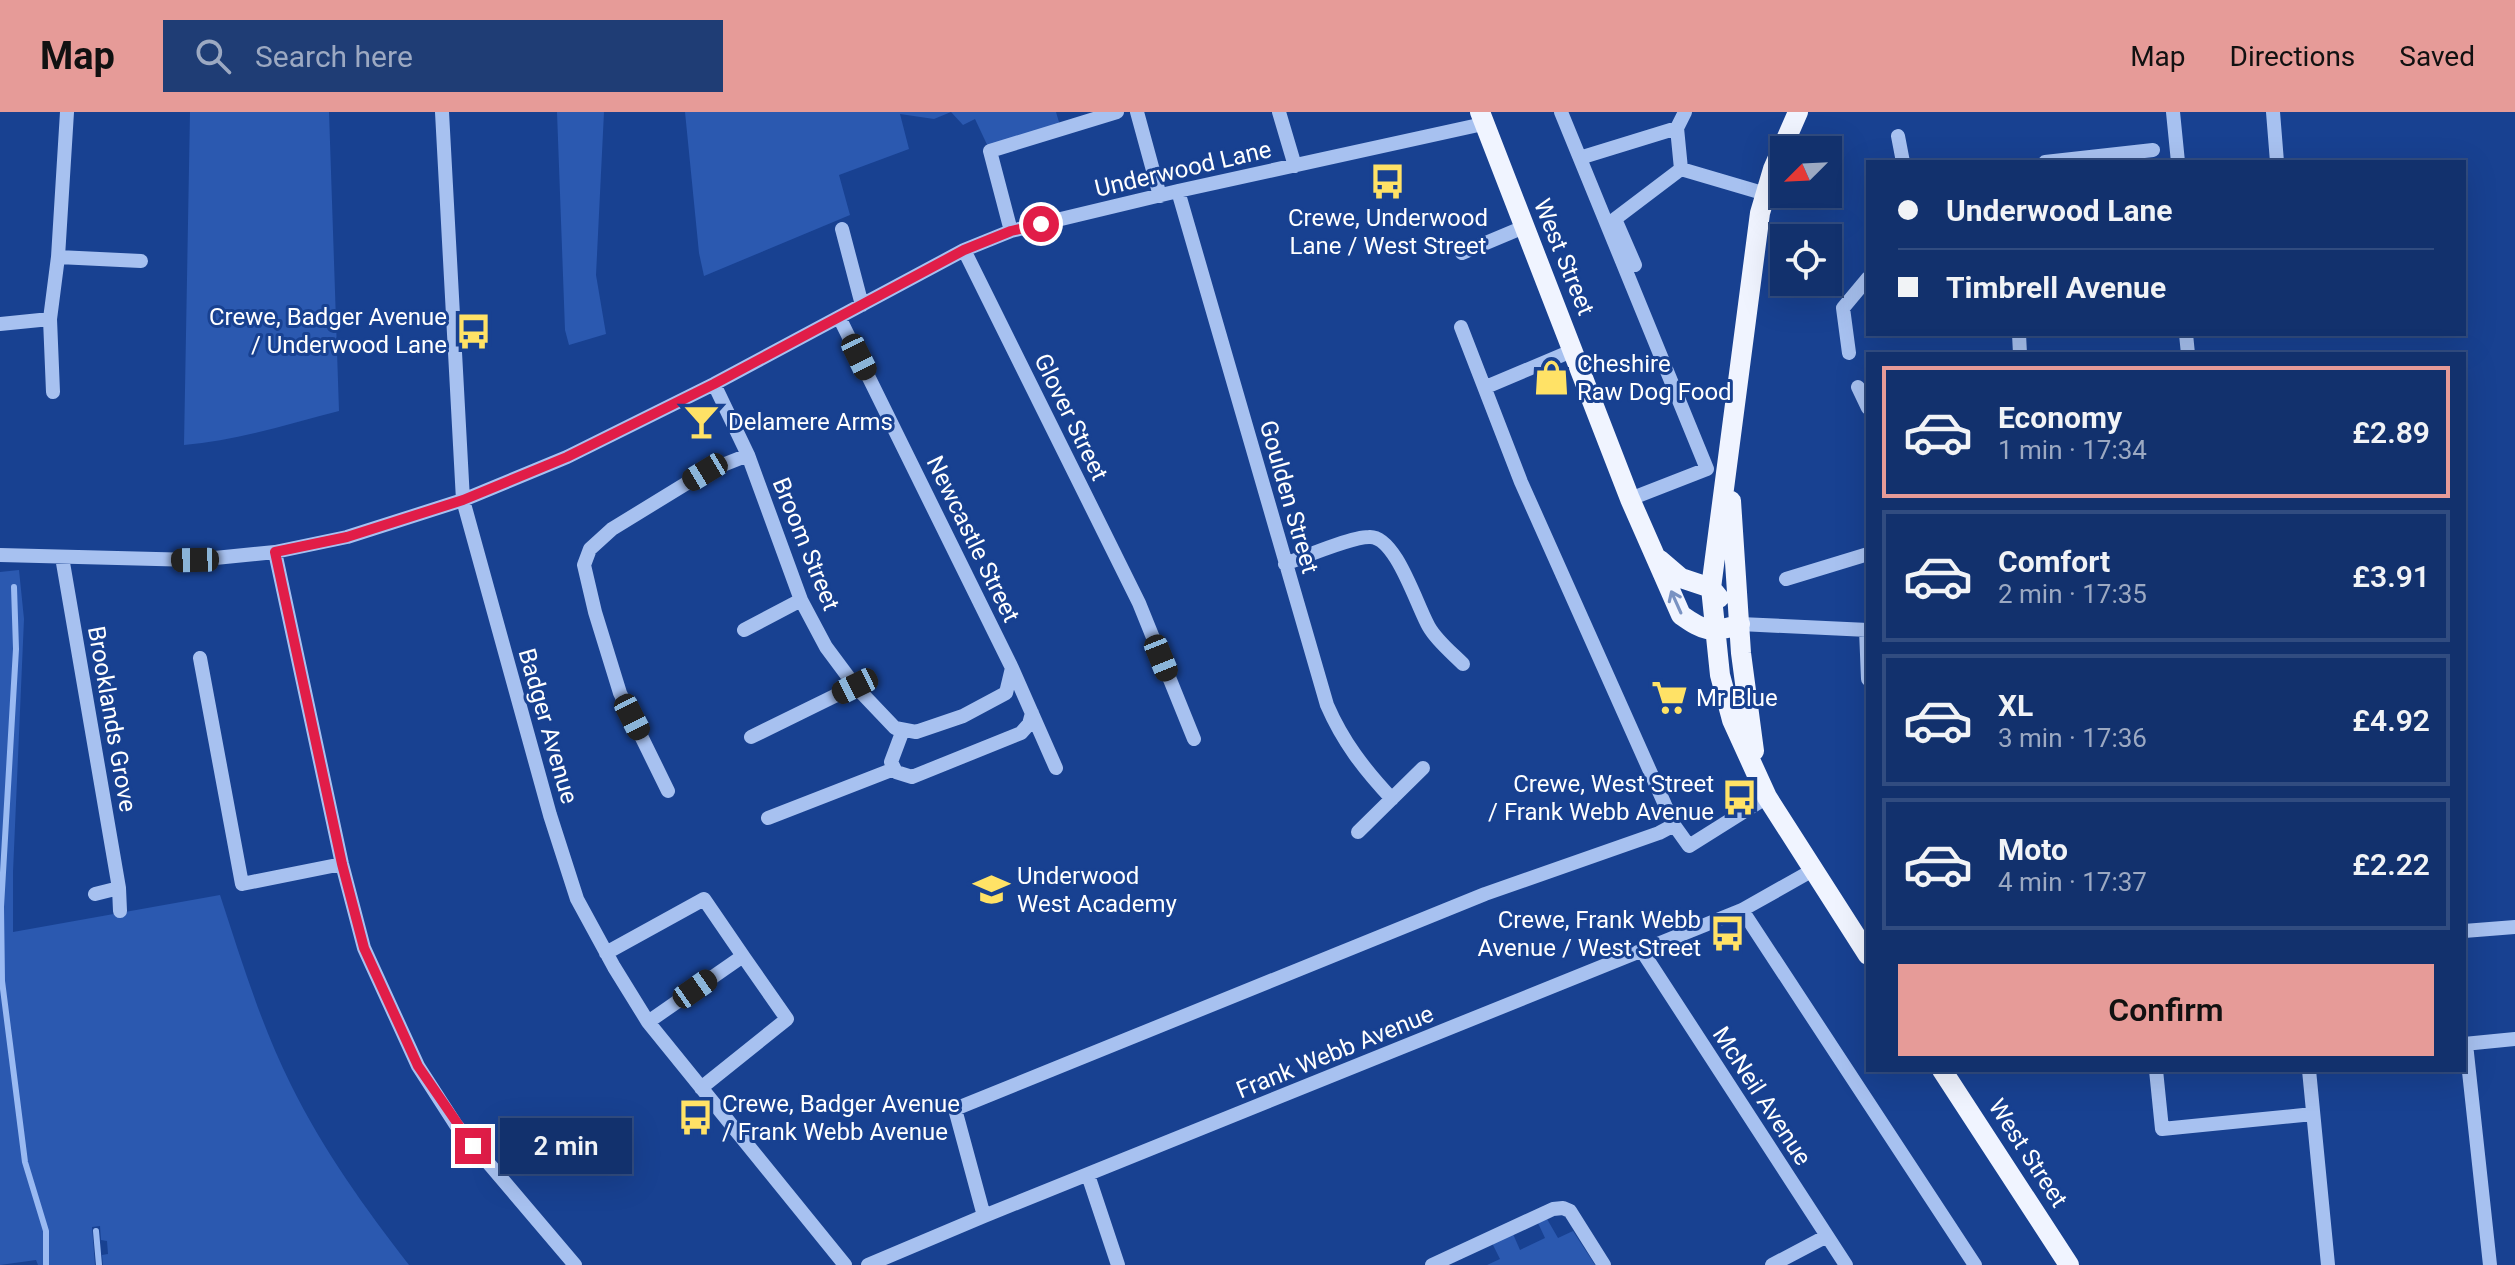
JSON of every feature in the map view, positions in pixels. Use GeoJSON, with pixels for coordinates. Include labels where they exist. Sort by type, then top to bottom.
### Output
{"type":"FeatureCollection","features":[{"type":"Feature","properties":{"kind":"main road"},"geometry":{"type":"LineString","coordinates":[[1798,112],[1760,213],[1711,588],[1720,675],[1732,720],[1763,788],[1866,952]]}},
{"type":"Feature","properties":{"kind":"main road","name":"West Street"},"geometry":{"type":"LineString","coordinates":[[1482,118],[1630,499],[1681,615],[1696,626],[1715,633]]}},
{"type":"Feature","properties":{"kind":"main road"},"geometry":{"type":"LineString","coordinates":[[1728,461],[1748,717],[1763,788]]}},
{"type":"Feature","properties":{"kind":"main road","name":"West Street"},"geometry":{"type":"LineString","coordinates":[[1654,554],[1681,578],[1711,588],[1740,624]]}},
{"type":"Feature","properties":{"kind":"main road"},"geometry":{"type":"LineString","coordinates":[[1715,633],[1740,624]]}},
{"type":"Feature","properties":{"kind":"main road","name":"West Street"},"geometry":{"type":"LineString","coordinates":[[1943,1072],[2069,1265]]}},
{"type":"Feature","properties":{"kind":"street"},"geometry":{"type":"LineString","coordinates":[[53,392],[50,319],[58,257],[67,112]]}},
{"type":"Feature","properties":{"kind":"street","name":"Badger Avenue"},"geometry":{"type":"LineString","coordinates":[[442,112],[463,500],[550,815],[577,899],[648,1022],[845,1265]]}},
{"type":"Feature","properties":{"kind":"street"},"geometry":{"type":"LineString","coordinates":[[1011,231],[990,151],[1117,112]]}},
{"type":"Feature","properties":{"kind":"street"},"geometry":{"type":"LineString","coordinates":[[1137,112],[1160,196]]}},
{"type":"Feature","properties":{"kind":"street"},"geometry":{"type":"LineString","coordinates":[[1279,112],[1295,166]]}},
{"type":"Feature","properties":{"kind":"street"},"geometry":{"type":"LineString","coordinates":[[1561,112],[1707,469],[1630,499]]}},
{"type":"Feature","properties":{"kind":"street"},"geometry":{"type":"LineString","coordinates":[[1681,169],[1677,128],[1685,112]]}},
{"type":"Feature","properties":{"kind":"street"},"geometry":{"type":"LineString","coordinates":[[2173,112],[2178,160]]}},
{"type":"Feature","properties":{"kind":"street"},"geometry":{"type":"LineString","coordinates":[[2273,112],[2277,160]]}},
{"type":"Feature","properties":{"kind":"street","name":"Underwood Lane"},"geometry":{"type":"LineString","coordinates":[[0,555],[182,561],[275,552],[347,537],[463,500],[567,457],[714,384],[964,250],[1011,231],[1295,166],[1482,118]]}},
{"type":"Feature","properties":{"kind":"street"},"geometry":{"type":"LineString","coordinates":[[1586,156],[1677,128]]}},
{"type":"Feature","properties":{"kind":"street"},"geometry":{"type":"LineString","coordinates":[[1898,136],[1903,160]]}},
{"type":"Feature","properties":{"kind":"street"},"geometry":{"type":"LineString","coordinates":[[2082,160],[2153,150]]}},
{"type":"Feature","properties":{"kind":"street"},"geometry":{"type":"LineString","coordinates":[[1681,169],[1766,194]]}},
{"type":"Feature","properties":{"kind":"street"},"geometry":{"type":"LineString","coordinates":[[1635,265],[1615,219],[1681,169]]}},
{"type":"Feature","properties":{"kind":"street","name":"Goulden Street"},"geometry":{"type":"LineString","coordinates":[[1178,191],[1327,705],[1341,736],[1360,764],[1392,799]]}},
{"type":"Feature","properties":{"kind":"street"},"geometry":{"type":"LineString","coordinates":[[1462,253],[1524,227]]}},
{"type":"Feature","properties":{"kind":"street"},"geometry":{"type":"LineString","coordinates":[[842,229],[862,305]]}},
{"type":"Feature","properties":{"kind":"street","name":"Glover Street"},"geometry":{"type":"LineString","coordinates":[[964,250],[1139,603],[1194,739]]}},
{"type":"Feature","properties":{"kind":"street"},"geometry":{"type":"LineString","coordinates":[[58,257],[141,261]]}},
{"type":"Feature","properties":{"kind":"street"},"geometry":{"type":"LineString","coordinates":[[1849,353],[1843,308],[1866,280]]}},
{"type":"Feature","properties":{"kind":"street","name":"Newcastle Street"},"geometry":{"type":"LineString","coordinates":[[839,317],[1012,668],[1056,768]]}},
{"type":"Feature","properties":{"kind":"street"},"geometry":{"type":"LineString","coordinates":[[0,324],[50,319]]}},
{"type":"Feature","properties":{"kind":"street"},"geometry":{"type":"LineString","coordinates":[[1461,327],[1521,482],[1674,825],[1689,846],[1763,788]]}},
{"type":"Feature","properties":{"kind":"street"},"geometry":{"type":"LineString","coordinates":[[1486,387],[1574,350]]}},
{"type":"Feature","properties":{"kind":"street","name":"Broom Street"},"geometry":{"type":"LineString","coordinates":[[714,384],[748,455],[801,600],[826,647],[855,686],[895,728],[910,731]]}},
{"type":"Feature","properties":{"kind":"street"},"geometry":{"type":"LineString","coordinates":[[1858,387],[1866,404]]}},
{"type":"Feature","properties":{"kind":"street"},"geometry":{"type":"LineString","coordinates":[[668,791],[620,693],[584,565],[590,549],[612,529],[705,472],[748,455]]}},
{"type":"Feature","properties":{"kind":"street"},"geometry":{"type":"LineString","coordinates":[[1285,564],[1364,538],[1378,538],[1385,542],[1398,563],[1429,628],[1463,664]]}},
{"type":"Feature","properties":{"kind":"street"},"geometry":{"type":"LineString","coordinates":[[275,552],[342,864],[364,948],[418,1066],[456,1125],[575,1265]]}},
{"type":"Feature","properties":{"kind":"street"},"geometry":{"type":"LineString","coordinates":[[1786,579],[1866,555]]}},
{"type":"Feature","properties":{"kind":"street","name":"Brooklands Grove"},"geometry":{"type":"LineString","coordinates":[[62,557],[119,888],[120,911]]}},
{"type":"Feature","properties":{"kind":"street"},"geometry":{"type":"LineString","coordinates":[[744,630],[801,600]]}},
{"type":"Feature","properties":{"kind":"street"},"geometry":{"type":"LineString","coordinates":[[1740,624],[1866,630]]}},
{"type":"Feature","properties":{"kind":"street"},"geometry":{"type":"LineString","coordinates":[[200,658],[242,884],[342,864]]}},
{"type":"Feature","properties":{"kind":"street"},"geometry":{"type":"LineString","coordinates":[[1012,668],[1006,693],[963,716],[910,731],[891,762],[894,769],[904,777],[912,777],[1021,733],[1029,724],[1032,713]]}},
{"type":"Feature","properties":{"kind":"street"},"geometry":{"type":"LineString","coordinates":[[751,737],[855,686]]}},
{"type":"Feature","properties":{"kind":"street"},"geometry":{"type":"LineString","coordinates":[[1358,832],[1423,768]]}},
{"type":"Feature","properties":{"kind":"street"},"geometry":{"type":"LineString","coordinates":[[768,818],[894,769]]}},
{"type":"Feature","properties":{"kind":"street"},"geometry":{"type":"LineString","coordinates":[[984,1216],[955,1109],[1485,894],[1674,825]]}},
{"type":"Feature","properties":{"kind":"street","name":"Frank Webb Avenue"},"geometry":{"type":"LineString","coordinates":[[868,1265],[1742,910],[1813,870]]}},
{"type":"Feature","properties":{"kind":"street"},"geometry":{"type":"LineString","coordinates":[[95,894],[119,888]]}},
{"type":"Feature","properties":{"kind":"street"},"geometry":{"type":"LineString","coordinates":[[606,953],[704,899],[787,1019],[701,1088]]}},
{"type":"Feature","properties":{"kind":"street"},"geometry":{"type":"LineString","coordinates":[[1742,910],[1975,1265]]}},
{"type":"Feature","properties":{"kind":"street"},"geometry":{"type":"LineString","coordinates":[[2466,931],[2515,927]]}},
{"type":"Feature","properties":{"kind":"street","name":"McNeil Avenue"},"geometry":{"type":"LineString","coordinates":[[1642,951],[1846,1265]]}},
{"type":"Feature","properties":{"kind":"street"},"geometry":{"type":"LineString","coordinates":[[648,1022],[743,956]]}},
{"type":"Feature","properties":{"kind":"street"},"geometry":{"type":"LineString","coordinates":[[2466,1044],[2515,1039]]}},
{"type":"Feature","properties":{"kind":"street"},"geometry":{"type":"LineString","coordinates":[[2466,1053],[2490,1265]]}},
{"type":"Feature","properties":{"kind":"street"},"geometry":{"type":"LineString","coordinates":[[2156,1072],[2162,1129],[2313,1114]]}},
{"type":"Feature","properties":{"kind":"street"},"geometry":{"type":"LineString","coordinates":[[2309,1072],[2328,1265]]}},
{"type":"Feature","properties":{"kind":"street"},"geometry":{"type":"LineString","coordinates":[[1088,1175],[1118,1265]]}},
{"type":"Feature","properties":{"kind":"street"},"geometry":{"type":"LineString","coordinates":[[1432,1265],[1553,1209],[1563,1208],[1570,1211],[1604,1265]]}},
{"type":"Feature","properties":{"kind":"street"},"geometry":{"type":"LineString","coordinates":[[1772,1265],[1827,1236]]}},
{"type":"Feature","properties":{"kind":"shaded area"},"geometry":{"type":"Polygon","coordinates":[[[190,112],[329,112],[339,411],[242,436],[184,445],[190,112]]]}},
{"type":"Feature","properties":{"kind":"shaded area"},"geometry":{"type":"Polygon","coordinates":[[[557,112],[604,112],[596,275],[606,334],[569,345],[565,330],[557,112]]]}},
{"type":"Feature","properties":{"kind":"shaded area"},"geometry":{"type":"Polygon","coordinates":[[[685,112],[951,112],[934,119],[900,114],[909,149],[839,175],[850,215],[704,276],[685,112]]]}},
{"type":"Feature","properties":{"kind":"shaded area"},"geometry":{"type":"Polygon","coordinates":[[[951,112],[1056,112],[1061,129],[990,151],[975,119],[963,125],[951,112]]]}},
{"type":"Feature","properties":{"kind":"shaded area"},"geometry":{"type":"Polygon","coordinates":[[[19,570],[24,619],[13,932],[220,895],[261,1015],[291,1085],[346,1178],[409,1265],[103,1265],[102,1255],[108,1254],[107,1241],[101,1240],[100,1226],[92,1227],[95,1265],[38,1265],[36,1260],[0,1265],[0,572],[19,570]]]}},
{"type":"Feature","properties":{"kind":"shaded area"},"geometry":{"type":"Polygon","coordinates":[[[1547,1219],[1558,1238],[1573,1231],[1595,1265],[1487,1265],[1500,1259],[1492,1243],[1513,1234],[1520,1250],[1545,1238],[1538,1223],[1547,1219]]]}},
{"type":"Feature","properties":{"kind":"waterway"},"geometry":{"type":"LineString","coordinates":[[14,587],[16,649],[1,907],[2,981],[25,1162],[46,1231],[46,1265]]}},
{"type":"Feature","properties":{"kind":"waterway"},"geometry":{"type":"LineString","coordinates":[[96,1231],[99,1265]]}},
{"type":"Feature","properties":{"kind":"place","name":"Crewe, Underwood Lane / West Street"},"geometry":{"type":"Point","coordinates":[1388,181]}},
{"type":"Feature","properties":{"kind":"place","name":"Crewe, Badger Avenue / Underwood Lane"},"geometry":{"type":"Point","coordinates":[473,331]}},
{"type":"Feature","properties":{"kind":"place","name":"Cheshire Raw Dog Food"},"geometry":{"type":"Point","coordinates":[1551,378]}},
{"type":"Feature","properties":{"kind":"place","name":"Delamere Arms"},"geometry":{"type":"Point","coordinates":[702,422]}},
{"type":"Feature","properties":{"kind":"place","name":"Mr Blue"},"geometry":{"type":"Point","coordinates":[1670,698]}},
{"type":"Feature","properties":{"kind":"place","name":"Crewe, West Street / Frank Webb Avenue"},"geometry":{"type":"Point","coordinates":[1740,798]}},
{"type":"Feature","properties":{"kind":"place","name":"Underwood West Academy"},"geometry":{"type":"Point","coordinates":[991,890]}},
{"type":"Feature","properties":{"kind":"place","name":"Crewe, Frank Webb Avenue / West Street"},"geometry":{"type":"Point","coordinates":[1727,934]}},
{"type":"Feature","properties":{"kind":"place","name":"Crewe, Badger Avenue / Frank Webb Avenue"},"geometry":{"type":"Point","coordinates":[696,1118]}},
{"type":"Feature","properties":{"kind":"route"},"geometry":{"type":"LineString","coordinates":[[473,1146],[418,1066],[364,948],[342,864],[275,552],[347,537],[463,500],[567,457],[714,384],[964,250],[1011,231],[1041,224]]}}]}
